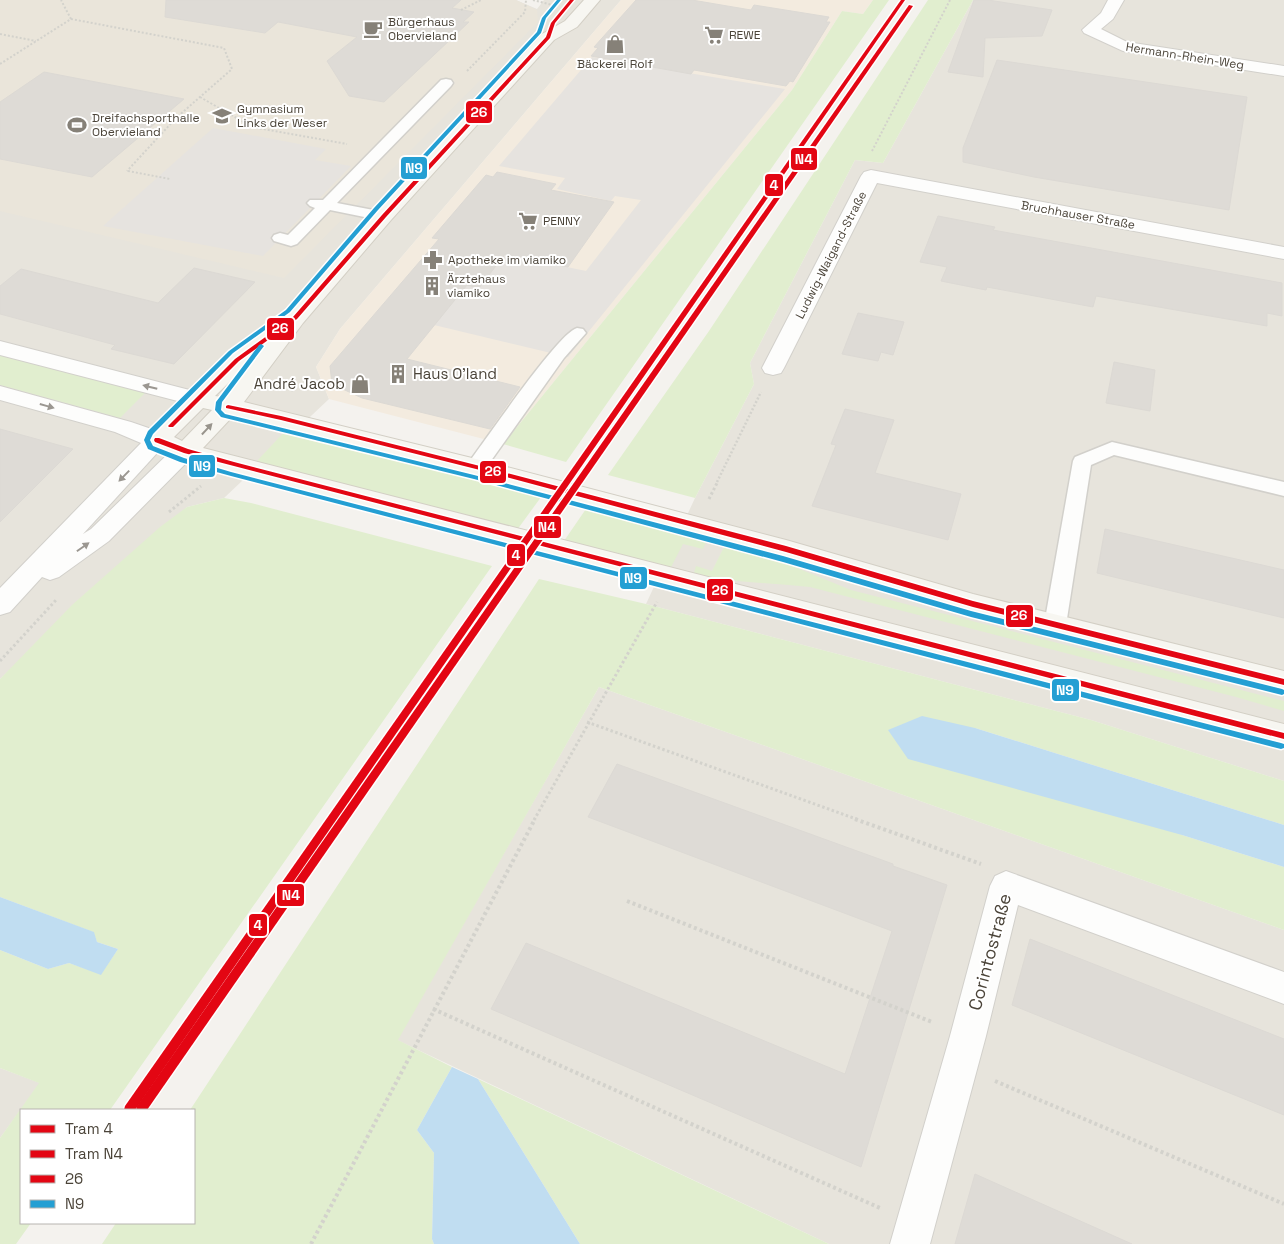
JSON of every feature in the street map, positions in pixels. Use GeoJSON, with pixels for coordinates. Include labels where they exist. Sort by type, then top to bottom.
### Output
{"type":"FeatureCollection","features":[{"type":"Feature","properties":{"kind":"street"},"geometry":{"type":"LineString","coordinates":[[0,605],[100,535],[228,407],[295,318],[384,216],[548,37],[554,23],[572,0]]}},
{"type":"Feature","properties":{"kind":"street"},"geometry":{"type":"LineString","coordinates":[[548,37],[571,24],[592,0]]}},
{"type":"Feature","properties":{"kind":"street","name":"Hermann-Rhein-Weg"},"geometry":{"type":"LineString","coordinates":[[1116,0],[1107,16],[1090,30],[1123,46],[1284,71]]}},
{"type":"Feature","properties":{"kind":"street","name":"Bruchhauser Straße"},"geometry":{"type":"LineString","coordinates":[[871,176],[1284,253]]}},
{"type":"Feature","properties":{"kind":"street","name":"Ludwig-Waigand-Straße"},"geometry":{"type":"LineString","coordinates":[[773,368],[871,176]]}},
{"type":"Feature","properties":{"kind":"street"},"geometry":{"type":"LineString","coordinates":[[0,605],[237,360],[295,318]]}},
{"type":"Feature","properties":{"kind":"street"},"geometry":{"type":"LineString","coordinates":[[0,348],[228,407],[281,418],[476,467],[786,549],[973,604],[1284,682]]}},
{"type":"Feature","properties":{"kind":"street"},"geometry":{"type":"LineString","coordinates":[[0,393],[123,427],[186,451],[1175,706],[1284,736]]}},
{"type":"Feature","properties":{"kind":"street","name":"Corintostraße"},"geometry":{"type":"LineString","coordinates":[[913,1234],[964,1051],[1006,886],[1284,988]]}},
{"type":"Feature","properties":{"kind":"lane"},"geometry":{"type":"LineString","coordinates":[[280,238],[291,241],[320,204],[349,175],[391,139],[446,83]]}},
{"type":"Feature","properties":{"kind":"lane"},"geometry":{"type":"LineString","coordinates":[[320,204],[384,216]]}},
{"type":"Feature","properties":{"kind":"lane"},"geometry":{"type":"LineString","coordinates":[[476,467],[558,354],[577,333]]}},
{"type":"Feature","properties":{"kind":"lane"},"geometry":{"type":"LineString","coordinates":[[1055,625],[1082,461],[1112,448],[1284,488]]}},
{"type":"Feature","properties":{"kind":"path"},"geometry":{"type":"LineString","coordinates":[[61,0],[71,19]]}},
{"type":"Feature","properties":{"kind":"path"},"geometry":{"type":"LineString","coordinates":[[461,10],[481,0]]}},
{"type":"Feature","properties":{"kind":"path"},"geometry":{"type":"LineString","coordinates":[[446,83],[460,78],[525,12],[526,0]]}},
{"type":"Feature","properties":{"kind":"path","name":"Ludwig-Waigand-Straße"},"geometry":{"type":"LineString","coordinates":[[871,176],[870,156],[950,0]]}},
{"type":"Feature","properties":{"kind":"path"},"geometry":{"type":"LineString","coordinates":[[0,64],[71,19],[224,48],[232,69],[176,118],[127,171],[170,179]]}},
{"type":"Feature","properties":{"kind":"path"},"geometry":{"type":"LineString","coordinates":[[0,34],[36,41]]}},
{"type":"Feature","properties":{"kind":"path"},"geometry":{"type":"LineString","coordinates":[[200,97],[252,127],[343,145],[391,139]]}},
{"type":"Feature","properties":{"kind":"path"},"geometry":{"type":"LineString","coordinates":[[709,500],[773,368]]}},
{"type":"Feature","properties":{"kind":"path"},"geometry":{"type":"LineString","coordinates":[[281,379],[294,392]]}},
{"type":"Feature","properties":{"kind":"path"},"geometry":{"type":"LineString","coordinates":[[311,1244],[432,1009],[587,722],[672,576]]}},
{"type":"Feature","properties":{"kind":"path"},"geometry":{"type":"LineString","coordinates":[[587,722],[988,866],[1006,886]]}},
{"type":"Feature","properties":{"kind":"path"},"geometry":{"type":"LineString","coordinates":[[627,901],[964,1051],[1284,1204]]}},
{"type":"Feature","properties":{"kind":"path"},"geometry":{"type":"LineString","coordinates":[[432,1009],[913,1234]]}},
{"type":"Feature","properties":{"kind":"shaded area"},"geometry":{"type":"Polygon","coordinates":[[[0,0],[516,0],[537,9],[544,0],[621,0],[340,329],[316,367],[329,399],[224,498],[187,507],[0,679],[0,0]]]}},
{"type":"Feature","properties":{"kind":"shaded area","name":"Gymnasium Links der Weser"},"geometry":{"type":"Polygon","coordinates":[[[0,0],[516,0],[537,10],[538,22],[284,278],[0,211],[0,0]]]}},
{"type":"Feature","properties":{"kind":"shaded area"},"geometry":{"type":"Polygon","coordinates":[[[621,0],[873,0],[863,14],[842,11],[792,90],[503,444],[329,399],[316,367],[340,329],[621,0]]]}},
{"type":"Feature","properties":{"kind":"shaded area"},"geometry":{"type":"Polygon","coordinates":[[[973,0],[1284,0],[1284,781],[1091,720],[646,604],[695,498],[754,384],[750,363],[855,160],[883,163],[973,0]]]}},
{"type":"Feature","properties":{"kind":"shaded area"},"geometry":{"type":"Polygon","coordinates":[[[592,57],[785,89],[568,357],[434,325],[467,285],[479,287],[505,254],[586,271],[641,200],[615,196],[611,201],[557,189],[565,178],[499,166],[592,57]]]}},
{"type":"Feature","properties":{"kind":"shaded area"},"geometry":{"type":"Polygon","coordinates":[[[213,128],[326,149],[315,160],[351,166],[263,256],[103,226],[213,128]]]}},
{"type":"Feature","properties":{"kind":"shaded area"},"geometry":{"type":"Polygon","coordinates":[[[599,687],[1284,930],[1284,1244],[829,1244],[397,1040],[599,687]]]}},
{"type":"Feature","properties":{"kind":"shaded area"},"geometry":{"type":"Polygon","coordinates":[[[0,1068],[40,1083],[0,1138],[0,1068]]]}},
{"type":"Feature","properties":{"kind":"green space"},"geometry":{"type":"Polygon","coordinates":[[[873,0],[889,0],[566,462],[503,444],[792,90],[842,11],[863,14],[873,0]]]}},
{"type":"Feature","properties":{"kind":"green space"},"geometry":{"type":"Polygon","coordinates":[[[928,0],[973,0],[883,163],[855,160],[750,363],[754,384],[695,498],[608,475],[709,331],[928,0]]]}},
{"type":"Feature","properties":{"kind":"green space"},"geometry":{"type":"Polygon","coordinates":[[[0,354],[146,392],[120,418],[0,385],[0,354]]]}},
{"type":"Feature","properties":{"kind":"green space"},"geometry":{"type":"Polygon","coordinates":[[[288,428],[544,493],[517,530],[256,462],[288,428]]]}},
{"type":"Feature","properties":{"kind":"green space"},"geometry":{"type":"Polygon","coordinates":[[[224,498],[251,503],[492,566],[111,1109],[21,1109],[39,1083],[0,1068],[0,950],[48,969],[69,963],[101,974],[118,949],[97,942],[93,932],[0,897],[0,679],[72,605],[160,527],[187,507],[224,498]]]}},
{"type":"Feature","properties":{"kind":"green space"},"geometry":{"type":"Polygon","coordinates":[[[588,506],[708,538],[703,549],[683,544],[669,571],[564,541],[588,506]]]}},
{"type":"Feature","properties":{"kind":"green space"},"geometry":{"type":"Polygon","coordinates":[[[727,541],[851,590],[1284,701],[1284,711],[810,587],[693,576],[696,566],[712,571],[727,541]]]}},
{"type":"Feature","properties":{"kind":"green space"},"geometry":{"type":"Polygon","coordinates":[[[539,579],[646,604],[1091,720],[1284,781],[1284,825],[975,728],[1182,835],[1284,867],[1284,930],[599,687],[398,1040],[452,1067],[417,1130],[434,1153],[432,1239],[434,1244],[102,1244],[115,1224],[195,1224],[195,1109],[191,1109],[539,579]]]}},
{"type":"Feature","properties":{"kind":"green space"},"geometry":{"type":"Polygon","coordinates":[[[478,1079],[829,1244],[580,1244],[478,1079]]]}},
{"type":"Feature","properties":{"kind":"green space"},"geometry":{"type":"Polygon","coordinates":[[[20,1110],[20,1224],[30,1224],[16,1244],[0,1244],[0,1138],[20,1110]]]}},
{"type":"Feature","properties":{"kind":"water"},"geometry":{"type":"Polygon","coordinates":[[[922,716],[975,728],[1284,825],[1284,867],[1182,835],[908,759],[888,730],[922,716]]]}},
{"type":"Feature","properties":{"kind":"water"},"geometry":{"type":"Polygon","coordinates":[[[0,897],[94,932],[97,942],[118,949],[101,975],[69,963],[48,969],[0,950],[0,897]]]}},
{"type":"Feature","properties":{"kind":"water"},"geometry":{"type":"Polygon","coordinates":[[[452,1067],[478,1079],[580,1244],[434,1244],[432,1239],[434,1153],[417,1130],[452,1067]]]}},
{"type":"Feature","properties":{"kind":"building"},"geometry":{"type":"Polygon","coordinates":[[[166,0],[461,0],[452,8],[474,12],[463,22],[469,22],[384,102],[349,96],[327,61],[357,37],[278,22],[265,33],[165,17],[166,0]]]}},
{"type":"Feature","properties":{"kind":"building","name":"REWE"},"geometry":{"type":"Polygon","coordinates":[[[636,0],[692,0],[751,10],[754,5],[829,17],[826,22],[830,22],[793,82],[790,81],[786,86],[694,70],[691,74],[591,56],[598,48],[594,47],[636,0]]]}},
{"type":"Feature","properties":{"kind":"building"},"geometry":{"type":"Polygon","coordinates":[[[974,0],[988,0],[1052,10],[1042,36],[985,38],[983,77],[948,72],[974,0]]]}},
{"type":"Feature","properties":{"kind":"building"},"geometry":{"type":"Polygon","coordinates":[[[997,60],[1247,97],[1229,210],[1034,177],[963,162],[963,148],[997,60]]]}},
{"type":"Feature","properties":{"kind":"building","name":"Dreifachsporthalle Obervieland"},"geometry":{"type":"Polygon","coordinates":[[[44,72],[184,99],[92,177],[0,159],[0,102],[44,72]]]}},
{"type":"Feature","properties":{"kind":"building"},"geometry":{"type":"Polygon","coordinates":[[[497,172],[556,184],[551,190],[614,202],[568,267],[505,254],[479,288],[467,285],[407,359],[520,387],[490,429],[362,398],[332,384],[330,366],[439,239],[432,238],[486,175],[493,177],[497,172]]]}},
{"type":"Feature","properties":{"kind":"building"},"geometry":{"type":"Polygon","coordinates":[[[938,216],[995,227],[993,230],[1282,283],[1282,316],[1267,313],[1267,326],[1096,296],[1093,307],[987,287],[986,290],[941,281],[947,267],[920,262],[938,216]]]}},
{"type":"Feature","properties":{"kind":"building"},"geometry":{"type":"Polygon","coordinates":[[[194,268],[255,282],[174,364],[111,349],[115,345],[0,314],[0,286],[21,269],[158,303],[194,268]]]}},
{"type":"Feature","properties":{"kind":"building"},"geometry":{"type":"Polygon","coordinates":[[[858,313],[904,322],[893,355],[881,352],[878,361],[842,354],[858,313]]]}},
{"type":"Feature","properties":{"kind":"building"},"geometry":{"type":"Polygon","coordinates":[[[1114,362],[1155,370],[1150,411],[1106,403],[1114,362]]]}},
{"type":"Feature","properties":{"kind":"building"},"geometry":{"type":"Polygon","coordinates":[[[845,409],[894,420],[875,473],[961,494],[948,540],[812,506],[836,445],[831,444],[845,409]]]}},
{"type":"Feature","properties":{"kind":"building"},"geometry":{"type":"Polygon","coordinates":[[[0,429],[73,449],[0,522],[0,429]]]}},
{"type":"Feature","properties":{"kind":"building"},"geometry":{"type":"Polygon","coordinates":[[[1105,529],[1284,570],[1284,618],[1097,573],[1105,529]]]}},
{"type":"Feature","properties":{"kind":"building"},"geometry":{"type":"Polygon","coordinates":[[[617,764],[947,885],[861,1167],[491,1009],[526,943],[845,1074],[892,931],[588,817],[617,764]]]}},
{"type":"Feature","properties":{"kind":"building"},"geometry":{"type":"Polygon","coordinates":[[[1030,939],[1284,1039],[1284,1115],[1012,1005],[1030,939]]]}},
{"type":"Feature","properties":{"kind":"building"},"geometry":{"type":"Polygon","coordinates":[[[975,1174],[1031,1199],[1132,1244],[955,1244],[975,1174]]]}},
{"type":"Feature","properties":{"kind":"tram line","name":"4"},"geometry":{"type":"LineString","coordinates":[[130,1109],[903,0]]}},
{"type":"Feature","properties":{"kind":"tram line","name":"N4"},"geometry":{"type":"LineString","coordinates":[[142,1109],[911,6]]}},
{"type":"Feature","properties":{"kind":"transit line","name":"N9"},"geometry":{"type":"LineString","coordinates":[[559,0],[544,18],[539,32],[376,209],[288,311],[231,352],[150,433],[147,440],[150,447],[182,460],[231,474],[1281,746]]}},
{"type":"Feature","properties":{"kind":"transit line","name":"26"},"geometry":{"type":"LineString","coordinates":[[171,426],[237,360],[295,318],[384,216],[548,37],[553,23],[572,0]]}},
{"type":"Feature","properties":{"kind":"transit line","name":"N9"},"geometry":{"type":"LineString","coordinates":[[261,346],[219,402],[218,410],[223,416],[474,477],[783,559],[971,614],[1282,692]]}},
{"type":"Feature","properties":{"kind":"transit line","name":"26"},"geometry":{"type":"LineString","coordinates":[[228,407],[281,418],[476,467],[786,549],[973,604],[1284,682]]}},
{"type":"Feature","properties":{"kind":"transit line","name":"26"},"geometry":{"type":"LineString","coordinates":[[157,440],[186,451],[234,464],[1284,736]]}},
{"type":"Feature","properties":{"kind":"place","name":"Bürgerhaus Obervieland"},"geometry":{"type":"Point","coordinates":[373,29]}},
{"type":"Feature","properties":{"kind":"place","name":"REWE"},"geometry":{"type":"Point","coordinates":[714,35]}},
{"type":"Feature","properties":{"kind":"place","name":"Bäckerei Rolf"},"geometry":{"type":"Point","coordinates":[615,44]}},
{"type":"Feature","properties":{"kind":"place","name":"Gymnasium Links der Weser"},"geometry":{"type":"Point","coordinates":[222,116]}},
{"type":"Feature","properties":{"kind":"place","name":"Dreifachsporthalle Obervieland"},"geometry":{"type":"Point","coordinates":[77,125]}},
{"type":"Feature","properties":{"kind":"place","name":"PENNY"},"geometry":{"type":"Point","coordinates":[528,221]}},
{"type":"Feature","properties":{"kind":"place","name":"Apotheke im viamiko"},"geometry":{"type":"Point","coordinates":[433,260]}},
{"type":"Feature","properties":{"kind":"place","name":"Ärztehaus viamiko"},"geometry":{"type":"Point","coordinates":[432,286]}},
{"type":"Feature","properties":{"kind":"place","name":"Haus O'land"},"geometry":{"type":"Point","coordinates":[398,374]}},
{"type":"Feature","properties":{"kind":"place","name":"André Jacob"},"geometry":{"type":"Point","coordinates":[360,384]}}]}
